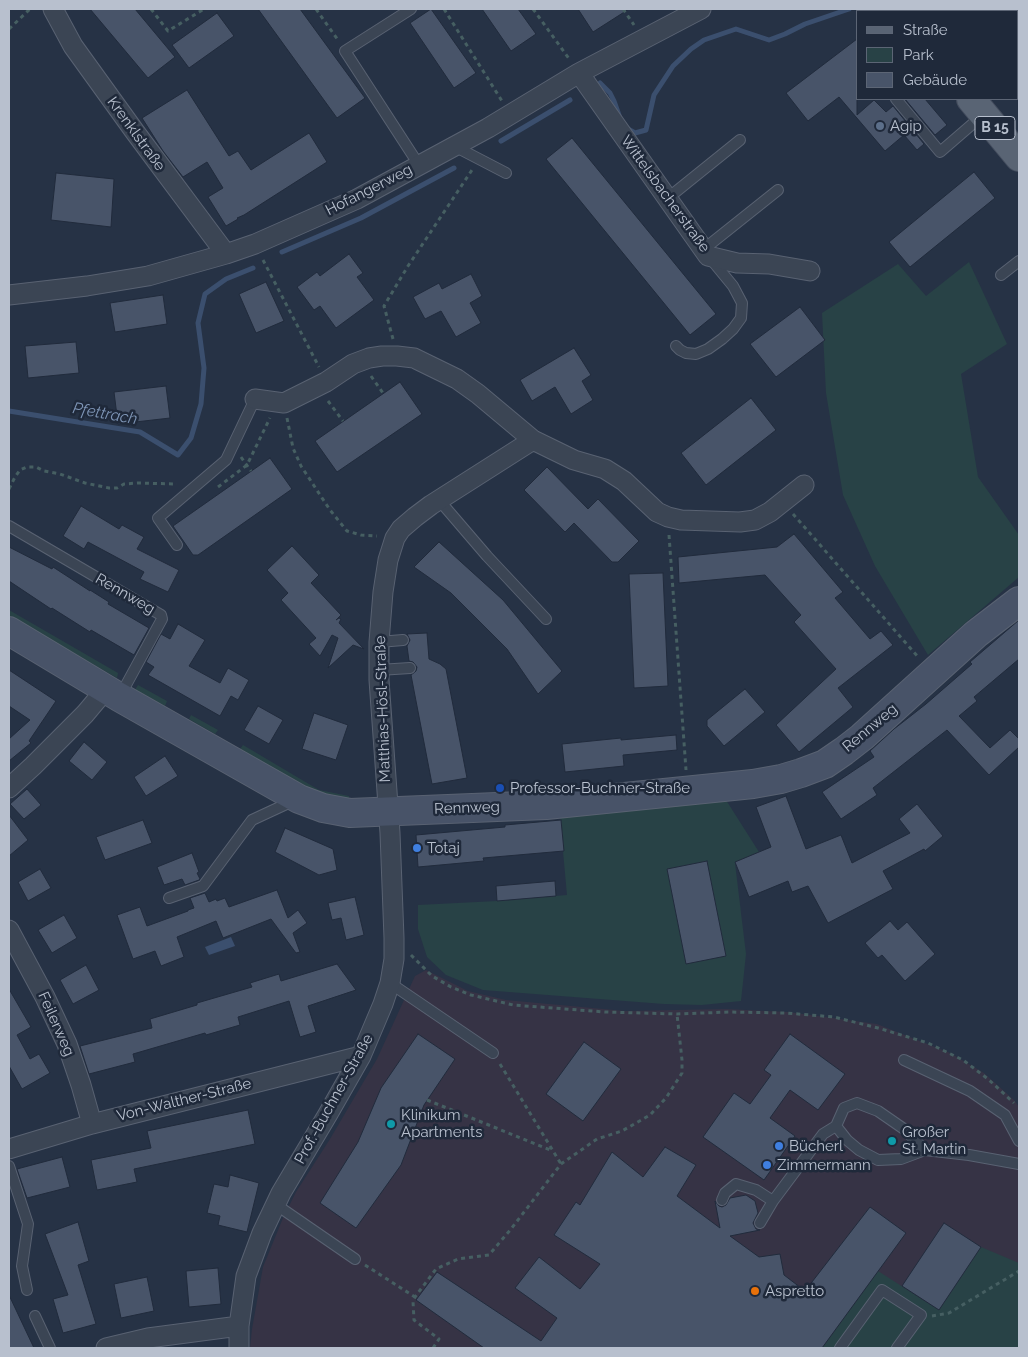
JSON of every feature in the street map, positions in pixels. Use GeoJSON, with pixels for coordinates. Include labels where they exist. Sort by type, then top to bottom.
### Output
{"type":"FeatureCollection","features":[{"type":"Feature","properties":{"kind":"main road","name":"B 15"},"geometry":{"type":"LineString","coordinates":[[978,106],[1018,153]]}},
{"type":"Feature","properties":{"kind":"main road","name":"Rennweg"},"geometry":{"type":"LineString","coordinates":[[9,631],[112,693],[298,799],[323,808],[350,813],[388,812],[546,805],[753,784],[801,773],[825,764],[862,737],[976,634],[1019,601]]}},
{"type":"Feature","properties":{"kind":"street","name":"Krenklstraße"},"geometry":{"type":"LineString","coordinates":[[53,9],[72,46],[226,254]]}},
{"type":"Feature","properties":{"kind":"street","name":"Hofangerweg"},"geometry":{"type":"LineString","coordinates":[[9,296],[148,276],[255,244],[357,199],[454,146],[579,73],[701,9]]}},
{"type":"Feature","properties":{"kind":"street","name":"Wittelsbacherstraße"},"geometry":{"type":"LineString","coordinates":[[579,73],[706,252],[737,263],[769,264],[810,271]]}},
{"type":"Feature","properties":{"kind":"street"},"geometry":{"type":"LineString","coordinates":[[254,399],[284,403],[322,384],[353,364],[369,358],[382,356],[414,358],[457,379],[533,440],[574,460],[605,469],[624,481],[657,512],[668,517],[681,520],[740,522],[755,520],[770,512],[804,485]]}},
{"type":"Feature","properties":{"kind":"street","name":"Matthias-Hösl-Straße"},"geometry":{"type":"LineString","coordinates":[[388,812],[379,642],[382,592],[388,560],[395,538],[400,529],[415,517],[533,440]]}},
{"type":"Feature","properties":{"kind":"street"},"geometry":{"type":"LineString","coordinates":[[9,788],[85,714],[112,693]]}},
{"type":"Feature","properties":{"kind":"street","name":"Prof.-Buchner-Straße"},"geometry":{"type":"LineString","coordinates":[[239,1348],[239,1326],[246,1276],[275,1204],[361,1056],[390,983],[394,959],[394,938],[388,812]]}},
{"type":"Feature","properties":{"kind":"street","name":"Feilerweg"},"geometry":{"type":"LineString","coordinates":[[9,930],[45,997],[67,1044],[92,1124]]}},
{"type":"Feature","properties":{"kind":"street","name":"Von-Walther-Straße"},"geometry":{"type":"LineString","coordinates":[[9,1149],[92,1124],[361,1056]]}},
{"type":"Feature","properties":{"kind":"street"},"geometry":{"type":"LineString","coordinates":[[106,1348],[151,1343],[239,1326]]}},
{"type":"Feature","properties":{"kind":"lane"},"geometry":{"type":"LineString","coordinates":[[411,9],[345,51],[419,165]]}},
{"type":"Feature","properties":{"kind":"lane"},"geometry":{"type":"LineString","coordinates":[[897,100],[940,152],[978,106]]}},
{"type":"Feature","properties":{"kind":"lane"},"geometry":{"type":"LineString","coordinates":[[668,198],[740,140]]}},
{"type":"Feature","properties":{"kind":"lane"},"geometry":{"type":"LineString","coordinates":[[454,146],[506,172]]}},
{"type":"Feature","properties":{"kind":"lane"},"geometry":{"type":"LineString","coordinates":[[676,346],[686,353],[696,354],[722,339],[734,329],[741,318],[742,303],[732,286],[706,252],[778,190]]}},
{"type":"Feature","properties":{"kind":"lane"},"geometry":{"type":"LineString","coordinates":[[1001,275],[1019,261]]}},
{"type":"Feature","properties":{"kind":"lane"},"geometry":{"type":"LineString","coordinates":[[177,545],[158,518],[226,460],[254,399]]}},
{"type":"Feature","properties":{"kind":"lane"},"geometry":{"type":"LineString","coordinates":[[439,500],[487,556],[546,619]]}},
{"type":"Feature","properties":{"kind":"lane","name":"Rennweg"},"geometry":{"type":"LineString","coordinates":[[9,526],[161,615],[162,619],[112,693]]}},
{"type":"Feature","properties":{"kind":"lane"},"geometry":{"type":"LineString","coordinates":[[379,642],[403,640]]}},
{"type":"Feature","properties":{"kind":"lane"},"geometry":{"type":"LineString","coordinates":[[379,670],[410,668]]}},
{"type":"Feature","properties":{"kind":"lane"},"geometry":{"type":"LineString","coordinates":[[169,898],[203,886],[252,820],[298,799]]}},
{"type":"Feature","properties":{"kind":"lane"},"geometry":{"type":"LineString","coordinates":[[390,983],[493,1053]]}},
{"type":"Feature","properties":{"kind":"lane"},"geometry":{"type":"LineString","coordinates":[[904,1060],[970,1091],[1005,1115],[1019,1141]]}},
{"type":"Feature","properties":{"kind":"lane"},"geometry":{"type":"LineString","coordinates":[[760,1223],[773,1201],[823,1134],[836,1126],[844,1108],[857,1103],[878,1111],[904,1129],[925,1150]]}},
{"type":"Feature","properties":{"kind":"lane"},"geometry":{"type":"LineString","coordinates":[[836,1126],[847,1140],[859,1150],[878,1160],[901,1158],[925,1150],[1019,1164]]}},
{"type":"Feature","properties":{"kind":"lane"},"geometry":{"type":"LineString","coordinates":[[9,1166],[28,1224],[22,1266],[27,1290]]}},
{"type":"Feature","properties":{"kind":"lane"},"geometry":{"type":"LineString","coordinates":[[722,1200],[725,1193],[736,1184],[756,1190],[773,1201]]}},
{"type":"Feature","properties":{"kind":"lane"},"geometry":{"type":"LineString","coordinates":[[275,1204],[355,1259]]}},
{"type":"Feature","properties":{"kind":"lane"},"geometry":{"type":"LineString","coordinates":[[840,1348],[882,1290],[921,1315],[897,1348]]}},
{"type":"Feature","properties":{"kind":"lane"},"geometry":{"type":"LineString","coordinates":[[35,1316],[50,1348]]}},
{"type":"Feature","properties":{"kind":"path"},"geometry":{"type":"LineString","coordinates":[[9,28],[30,9]]}},
{"type":"Feature","properties":{"kind":"path"},"geometry":{"type":"LineString","coordinates":[[151,9],[168,31],[204,9]]}},
{"type":"Feature","properties":{"kind":"path"},"geometry":{"type":"LineString","coordinates":[[316,9],[345,51]]}},
{"type":"Feature","properties":{"kind":"path"},"geometry":{"type":"LineString","coordinates":[[444,9],[510,114]]}},
{"type":"Feature","properties":{"kind":"path"},"geometry":{"type":"LineString","coordinates":[[533,9],[579,73]]}},
{"type":"Feature","properties":{"kind":"path"},"geometry":{"type":"LineString","coordinates":[[397,356],[384,306],[408,266],[480,159]]}},
{"type":"Feature","properties":{"kind":"path"},"geometry":{"type":"LineString","coordinates":[[255,244],[322,384],[343,421]]}},
{"type":"Feature","properties":{"kind":"path"},"geometry":{"type":"LineString","coordinates":[[284,403],[293,448],[301,466],[330,510],[347,531],[361,535],[395,538]]}},
{"type":"Feature","properties":{"kind":"path"},"geometry":{"type":"LineString","coordinates":[[9,489],[20,470],[28,467],[36,467],[85,483],[109,488],[138,483],[198,484]]}},
{"type":"Feature","properties":{"kind":"path"},"geometry":{"type":"LineString","coordinates":[[783,502],[933,673]]}},
{"type":"Feature","properties":{"kind":"path"},"geometry":{"type":"LineString","coordinates":[[668,517],[688,790]]}},
{"type":"Feature","properties":{"kind":"path"},"geometry":{"type":"LineString","coordinates":[[394,938],[432,976],[451,987],[471,995],[513,1005],[605,1012],[678,1014],[728,1012],[786,1013],[834,1017],[878,1028],[928,1043],[964,1060],[988,1079],[1015,1105]]}},
{"type":"Feature","properties":{"kind":"path"},"geometry":{"type":"LineString","coordinates":[[433,1348],[439,1339],[414,1320],[413,1300],[415,1297],[436,1269],[458,1259],[489,1256],[561,1164],[597,1139],[622,1131],[650,1115],[666,1098],[682,1073],[678,1014]]}},
{"type":"Feature","properties":{"kind":"path"},"geometry":{"type":"LineString","coordinates":[[493,1053],[561,1164]]}},
{"type":"Feature","properties":{"kind":"path"},"geometry":{"type":"LineString","coordinates":[[427,1100],[552,1151]]}},
{"type":"Feature","properties":{"kind":"path"},"geometry":{"type":"LineString","coordinates":[[355,1259],[415,1297]]}},
{"type":"Feature","properties":{"kind":"path"},"geometry":{"type":"LineString","coordinates":[[921,1315],[928,1317],[949,1313],[1019,1271]]}},
{"type":"Feature","properties":{"kind":"shaded area"},"geometry":{"type":"Polygon","coordinates":[[[426,970],[468,991],[506,1000],[625,1011],[726,1009],[788,1012],[877,1024],[950,1053],[984,1073],[1014,1100],[1019,1107],[1019,1348],[250,1348],[263,1267],[283,1218],[296,1192],[377,1059],[415,976],[426,970]]]}},
{"type":"Feature","properties":{"kind":"green space"},"geometry":{"type":"Polygon","coordinates":[[[969,262],[1007,344],[961,374],[978,477],[1019,535],[1019,577],[928,655],[875,566],[843,495],[826,393],[822,313],[898,264],[926,296],[969,262]]]}},
{"type":"Feature","properties":{"kind":"green space"},"geometry":{"type":"Polygon","coordinates":[[[9,610],[118,673],[117,678],[9,616],[9,610]]]}},
{"type":"Feature","properties":{"kind":"green space"},"geometry":{"type":"Polygon","coordinates":[[[138,685],[167,701],[165,706],[135,690],[138,685]]]}},
{"type":"Feature","properties":{"kind":"green space"},"geometry":{"type":"Polygon","coordinates":[[[191,715],[218,730],[215,734],[189,719],[191,715]]]}},
{"type":"Feature","properties":{"kind":"green space"},"geometry":{"type":"Polygon","coordinates":[[[243,745],[319,790],[349,796],[349,800],[318,794],[240,749],[243,745]]]}},
{"type":"Feature","properties":{"kind":"green space"},"geometry":{"type":"Polygon","coordinates":[[[726,800],[759,852],[735,863],[746,954],[741,1001],[702,1005],[664,1004],[483,990],[446,975],[427,957],[418,929],[418,905],[567,895],[560,818],[726,800]]]}},
{"type":"Feature","properties":{"kind":"green space"},"geometry":{"type":"Polygon","coordinates":[[[981,1247],[1019,1263],[1019,1348],[822,1348],[878,1271],[939,1310],[981,1247]]]}},
{"type":"Feature","properties":{"kind":"water"},"geometry":{"type":"Polygon","coordinates":[[[231,937],[235,946],[209,955],[205,947],[231,937]]]}},
{"type":"Feature","properties":{"kind":"building"},"geometry":{"type":"Polygon","coordinates":[[[90,9],[135,9],[175,57],[148,78],[90,9]]]}},
{"type":"Feature","properties":{"kind":"building"},"geometry":{"type":"Polygon","coordinates":[[[258,9],[300,9],[365,98],[337,118],[258,9]]]}},
{"type":"Feature","properties":{"kind":"building"},"geometry":{"type":"Polygon","coordinates":[[[431,9],[476,73],[454,88],[410,23],[431,9]]]}},
{"type":"Feature","properties":{"kind":"building"},"geometry":{"type":"Polygon","coordinates":[[[482,9],[518,9],[536,34],[511,51],[482,9]]]}},
{"type":"Feature","properties":{"kind":"building"},"geometry":{"type":"Polygon","coordinates":[[[578,9],[629,9],[593,32],[578,9]]]}},
{"type":"Feature","properties":{"kind":"building"},"geometry":{"type":"Polygon","coordinates":[[[217,13],[234,36],[189,68],[172,45],[217,13]]]}},
{"type":"Feature","properties":{"kind":"building"},"geometry":{"type":"Polygon","coordinates":[[[856,40],[857,115],[874,100],[886,112],[893,106],[924,144],[917,150],[904,135],[885,151],[839,97],[808,121],[786,93],[856,40]]]}},
{"type":"Feature","properties":{"kind":"building"},"geometry":{"type":"Polygon","coordinates":[[[187,90],[229,156],[238,151],[251,170],[309,133],[327,162],[226,226],[208,197],[223,188],[207,162],[183,177],[163,151],[142,118],[187,90]]]}},
{"type":"Feature","properties":{"kind":"building"},"geometry":{"type":"Polygon","coordinates":[[[906,100],[926,100],[947,125],[935,135],[906,100]]]}},
{"type":"Feature","properties":{"kind":"building"},"geometry":{"type":"Polygon","coordinates":[[[572,138],[716,314],[690,335],[546,159],[572,138]]]}},
{"type":"Feature","properties":{"kind":"building"},"geometry":{"type":"Polygon","coordinates":[[[974,172],[995,198],[910,267],[889,242],[974,172]]]}},
{"type":"Feature","properties":{"kind":"building"},"geometry":{"type":"Polygon","coordinates":[[[56,173],[114,179],[111,227],[51,220],[56,173]]]}},
{"type":"Feature","properties":{"kind":"building"},"geometry":{"type":"Polygon","coordinates":[[[349,254],[363,273],[357,277],[374,300],[336,328],[320,306],[314,310],[297,287],[317,272],[320,276],[349,254]]]}},
{"type":"Feature","properties":{"kind":"building"},"geometry":{"type":"Polygon","coordinates":[[[471,274],[482,296],[470,303],[481,323],[456,337],[441,311],[425,319],[413,297],[439,283],[442,289],[471,274]]]}},
{"type":"Feature","properties":{"kind":"building"},"geometry":{"type":"Polygon","coordinates":[[[266,282],[284,321],[256,333],[239,294],[266,282]]]}},
{"type":"Feature","properties":{"kind":"building"},"geometry":{"type":"Polygon","coordinates":[[[163,295],[167,324],[115,332],[110,303],[163,295]]]}},
{"type":"Feature","properties":{"kind":"building"},"geometry":{"type":"Polygon","coordinates":[[[800,307],[825,340],[776,377],[750,344],[800,307]]]}},
{"type":"Feature","properties":{"kind":"building"},"geometry":{"type":"Polygon","coordinates":[[[76,342],[79,373],[28,378],[25,346],[76,342]]]}},
{"type":"Feature","properties":{"kind":"building"},"geometry":{"type":"Polygon","coordinates":[[[574,348],[591,375],[582,381],[593,400],[571,414],[555,387],[532,401],[520,380],[574,348]]]}},
{"type":"Feature","properties":{"kind":"building"},"geometry":{"type":"Polygon","coordinates":[[[400,382],[422,414],[337,472],[315,441],[400,382]]]}},
{"type":"Feature","properties":{"kind":"building"},"geometry":{"type":"Polygon","coordinates":[[[166,386],[170,418],[118,424],[114,392],[166,386]]]}},
{"type":"Feature","properties":{"kind":"building"},"geometry":{"type":"Polygon","coordinates":[[[751,398],[776,430],[706,485],[681,453],[751,398]]]}},
{"type":"Feature","properties":{"kind":"building"},"geometry":{"type":"Polygon","coordinates":[[[270,458],[292,489],[198,555],[193,555],[173,526],[270,458]]]}},
{"type":"Feature","properties":{"kind":"building"},"geometry":{"type":"Polygon","coordinates":[[[547,467],[588,509],[598,499],[639,541],[618,562],[612,562],[574,523],[565,532],[524,490],[547,467]]]}},
{"type":"Feature","properties":{"kind":"building"},"geometry":{"type":"Polygon","coordinates":[[[81,506],[119,529],[122,525],[144,537],[137,549],[179,570],[168,592],[140,579],[144,572],[88,542],[84,549],[63,536],[81,506]]]}},
{"type":"Feature","properties":{"kind":"building"},"geometry":{"type":"Polygon","coordinates":[[[794,534],[843,592],[835,598],[870,639],[881,631],[893,645],[838,688],[853,707],[799,752],[776,725],[836,669],[794,622],[801,615],[765,575],[679,583],[678,557],[777,547],[794,534]]]}},
{"type":"Feature","properties":{"kind":"building"},"geometry":{"type":"Polygon","coordinates":[[[439,542],[503,600],[562,671],[538,694],[507,649],[451,593],[414,567],[439,542]]]}},
{"type":"Feature","properties":{"kind":"building"},"geometry":{"type":"Polygon","coordinates":[[[292,546],[319,575],[311,583],[341,615],[336,620],[341,619],[339,623],[364,649],[353,645],[328,668],[338,638],[332,635],[320,656],[309,644],[316,638],[281,600],[288,593],[267,570],[292,546]]]}},
{"type":"Feature","properties":{"kind":"building"},"geometry":{"type":"Polygon","coordinates":[[[9,547],[52,569],[53,567],[109,602],[108,604],[149,628],[134,655],[51,609],[9,581],[9,547]]]}},
{"type":"Feature","properties":{"kind":"building"},"geometry":{"type":"Polygon","coordinates":[[[663,573],[668,686],[634,688],[629,574],[663,573]]]}},
{"type":"Feature","properties":{"kind":"building"},"geometry":{"type":"Polygon","coordinates":[[[1019,620],[1019,659],[974,697],[977,701],[959,716],[990,748],[1010,730],[1019,739],[1019,747],[989,775],[947,730],[873,788],[877,795],[841,819],[822,792],[874,757],[870,751],[972,664],[970,662],[1019,620]]]}},
{"type":"Feature","properties":{"kind":"building"},"geometry":{"type":"Polygon","coordinates":[[[178,624],[205,640],[189,666],[220,683],[228,668],[249,680],[238,700],[231,696],[220,716],[148,675],[154,667],[146,662],[161,634],[170,639],[178,624]]]}},
{"type":"Feature","properties":{"kind":"building"},"geometry":{"type":"Polygon","coordinates":[[[427,633],[429,659],[446,669],[467,778],[432,784],[411,675],[416,671],[417,667],[413,662],[409,661],[407,646],[410,640],[407,634],[427,633]]]}},
{"type":"Feature","properties":{"kind":"building"},"geometry":{"type":"Polygon","coordinates":[[[9,670],[56,701],[29,741],[31,743],[9,761],[9,739],[30,720],[9,706],[9,670]]]}},
{"type":"Feature","properties":{"kind":"building"},"geometry":{"type":"Polygon","coordinates":[[[745,689],[765,712],[724,746],[707,726],[707,720],[745,689]]]}},
{"type":"Feature","properties":{"kind":"building"},"geometry":{"type":"Polygon","coordinates":[[[258,706],[283,720],[269,744],[244,730],[258,706]]]}},
{"type":"Feature","properties":{"kind":"building"},"geometry":{"type":"Polygon","coordinates":[[[314,713],[348,725],[336,760],[302,749],[314,713]]]}},
{"type":"Feature","properties":{"kind":"building"},"geometry":{"type":"Polygon","coordinates":[[[676,735],[677,750],[623,755],[624,766],[565,772],[562,744],[676,735]]]}},
{"type":"Feature","properties":{"kind":"building"},"geometry":{"type":"Polygon","coordinates":[[[84,742],[107,762],[92,780],[69,761],[84,742]]]}},
{"type":"Feature","properties":{"kind":"building"},"geometry":{"type":"Polygon","coordinates":[[[165,756],[178,776],[146,796],[134,777],[165,756]]]}},
{"type":"Feature","properties":{"kind":"building"},"geometry":{"type":"Polygon","coordinates":[[[27,789],[41,805],[24,819],[10,804],[27,789]]]}},
{"type":"Feature","properties":{"kind":"building"},"geometry":{"type":"Polygon","coordinates":[[[786,796],[806,849],[841,835],[852,863],[910,833],[899,819],[917,804],[943,836],[925,851],[924,849],[883,871],[893,889],[828,923],[808,886],[792,892],[788,881],[749,897],[735,862],[771,847],[756,807],[786,796]]]}},
{"type":"Feature","properties":{"kind":"building"},"geometry":{"type":"Polygon","coordinates":[[[9,815],[28,840],[9,856],[9,815]]]}},
{"type":"Feature","properties":{"kind":"building"},"geometry":{"type":"Polygon","coordinates":[[[143,820],[152,843],[105,860],[96,837],[143,820]]]}},
{"type":"Feature","properties":{"kind":"building"},"geometry":{"type":"Polygon","coordinates":[[[561,820],[564,851],[483,858],[484,861],[418,867],[416,835],[561,820]]]}},
{"type":"Feature","properties":{"kind":"building"},"geometry":{"type":"Polygon","coordinates":[[[285,828],[333,849],[337,870],[319,875],[275,852],[285,828]]]}},
{"type":"Feature","properties":{"kind":"building"},"geometry":{"type":"Polygon","coordinates":[[[192,853],[200,879],[185,885],[182,879],[164,885],[157,867],[192,853]]]}},
{"type":"Feature","properties":{"kind":"building"},"geometry":{"type":"Polygon","coordinates":[[[707,861],[726,956],[686,964],[667,869],[707,861]]]}},
{"type":"Feature","properties":{"kind":"building"},"geometry":{"type":"Polygon","coordinates":[[[40,869],[51,888],[28,901],[18,882],[40,869]]]}},
{"type":"Feature","properties":{"kind":"building"},"geometry":{"type":"Polygon","coordinates":[[[555,881],[556,896],[497,901],[496,886],[555,881]]]}},
{"type":"Feature","properties":{"kind":"building"},"geometry":{"type":"Polygon","coordinates":[[[277,890],[288,918],[298,910],[307,923],[293,933],[300,952],[296,953],[271,919],[223,938],[216,921],[177,937],[184,957],[161,966],[155,951],[133,959],[117,915],[140,907],[147,926],[194,908],[190,898],[205,893],[209,902],[225,898],[229,907],[277,890]]]}},
{"type":"Feature","properties":{"kind":"building"},"geometry":{"type":"Polygon","coordinates":[[[355,897],[364,935],[346,940],[341,918],[332,920],[328,903],[355,897]]]}},
{"type":"Feature","properties":{"kind":"building"},"geometry":{"type":"Polygon","coordinates":[[[64,915],[77,938],[52,953],[38,930],[64,915]]]}},
{"type":"Feature","properties":{"kind":"building"},"geometry":{"type":"Polygon","coordinates":[[[890,921],[898,930],[907,922],[935,954],[905,981],[882,955],[878,958],[865,943],[890,921]]]}},
{"type":"Feature","properties":{"kind":"building"},"geometry":{"type":"Polygon","coordinates":[[[337,964],[356,990],[308,1006],[316,1032],[300,1037],[289,1001],[238,1017],[240,1025],[133,1054],[135,1062],[89,1074],[80,1046],[152,1028],[150,1019],[252,987],[250,983],[279,974],[281,981],[337,964]]]}},
{"type":"Feature","properties":{"kind":"building"},"geometry":{"type":"Polygon","coordinates":[[[86,965],[99,990],[73,1004],[60,980],[86,965]]]}},
{"type":"Feature","properties":{"kind":"building"},"geometry":{"type":"Polygon","coordinates":[[[9,989],[31,1027],[17,1035],[30,1059],[39,1054],[50,1073],[22,1089],[9,1066],[9,989]]]}},
{"type":"Feature","properties":{"kind":"building","name":"Klinikum Apartments"},"geometry":{"type":"Polygon","coordinates":[[[418,1034],[455,1059],[424,1105],[401,1165],[356,1228],[320,1203],[358,1142],[381,1088],[418,1034]]]}},
{"type":"Feature","properties":{"kind":"building"},"geometry":{"type":"Polygon","coordinates":[[[790,1034],[845,1074],[818,1110],[790,1090],[770,1118],[795,1136],[764,1180],[703,1137],[734,1093],[750,1104],[771,1075],[764,1070],[790,1034]]]}},
{"type":"Feature","properties":{"kind":"building"},"geometry":{"type":"Polygon","coordinates":[[[584,1042],[621,1069],[583,1121],[546,1094],[584,1042]]]}},
{"type":"Feature","properties":{"kind":"building"},"geometry":{"type":"Polygon","coordinates":[[[248,1110],[255,1144],[134,1169],[137,1182],[97,1190],[91,1160],[151,1148],[147,1131],[248,1110]]]}},
{"type":"Feature","properties":{"kind":"building"},"geometry":{"type":"Polygon","coordinates":[[[665,1147],[696,1165],[677,1196],[720,1228],[715,1201],[722,1207],[726,1205],[730,1198],[746,1195],[755,1201],[758,1213],[753,1223],[756,1229],[760,1230],[730,1236],[759,1257],[780,1254],[784,1275],[805,1291],[870,1207],[906,1233],[822,1348],[484,1348],[416,1300],[437,1272],[541,1341],[557,1318],[515,1288],[539,1257],[580,1289],[600,1264],[554,1235],[576,1202],[580,1205],[612,1152],[643,1177],[665,1147]]]}},
{"type":"Feature","properties":{"kind":"building"},"geometry":{"type":"Polygon","coordinates":[[[62,1157],[70,1187],[27,1198],[17,1169],[62,1157]]]}},
{"type":"Feature","properties":{"kind":"building"},"geometry":{"type":"Polygon","coordinates":[[[230,1175],[259,1183],[247,1232],[218,1225],[220,1216],[207,1213],[214,1184],[228,1187],[230,1175]]]}},
{"type":"Feature","properties":{"kind":"building"},"geometry":{"type":"Polygon","coordinates":[[[78,1222],[89,1261],[78,1265],[96,1324],[63,1333],[53,1299],[68,1295],[45,1234],[78,1222]]]}},
{"type":"Feature","properties":{"kind":"building"},"geometry":{"type":"Polygon","coordinates":[[[944,1223],[981,1247],[939,1310],[902,1286],[944,1223]]]}},
{"type":"Feature","properties":{"kind":"building"},"geometry":{"type":"Polygon","coordinates":[[[218,1268],[221,1304],[189,1307],[186,1271],[218,1268]]]}},
{"type":"Feature","properties":{"kind":"building"},"geometry":{"type":"Polygon","coordinates":[[[147,1277],[154,1311],[121,1318],[114,1284],[147,1277]]]}},
{"type":"Feature","properties":{"kind":"building"},"geometry":{"type":"Polygon","coordinates":[[[9,1295],[25,1329],[34,1348],[9,1348],[9,1295]]]}},
{"type":"Feature","properties":{"kind":"waterway","name":"Pfettrach"},"geometry":{"type":"LineString","coordinates":[[628,129],[635,133],[646,130],[654,95],[673,66],[704,40],[736,29],[769,40],[805,24],[849,9]]}},
{"type":"Feature","properties":{"kind":"waterway","name":"Pfettrach"},"geometry":{"type":"LineString","coordinates":[[600,83],[610,93],[619,115]]}},
{"type":"Feature","properties":{"kind":"waterway","name":"Pfettrach"},"geometry":{"type":"LineString","coordinates":[[501,141],[570,100]]}},
{"type":"Feature","properties":{"kind":"waterway","name":"Pfettrach"},"geometry":{"type":"LineString","coordinates":[[282,252],[361,218],[454,168]]}},
{"type":"Feature","properties":{"kind":"waterway","name":"Pfettrach"},"geometry":{"type":"LineString","coordinates":[[9,411],[140,432],[178,455],[191,438],[201,404],[204,368],[198,323],[205,294],[226,279],[253,268]]}},
{"type":"Feature","properties":{"kind":"place","name":"Agip"},"geometry":{"type":"Point","coordinates":[880,126]}},
{"type":"Feature","properties":{"kind":"place","name":"Professor-Buchner-Straße"},"geometry":{"type":"Point","coordinates":[500,788]}},
{"type":"Feature","properties":{"kind":"place","name":"Totaj"},"geometry":{"type":"Point","coordinates":[417,848]}},
{"type":"Feature","properties":{"kind":"place","name":"Klinikum Apartments"},"geometry":{"type":"Point","coordinates":[391,1124]}},
{"type":"Feature","properties":{"kind":"place","name":"Großer St. Martin"},"geometry":{"type":"Point","coordinates":[892,1141]}},
{"type":"Feature","properties":{"kind":"place","name":"Bücherl"},"geometry":{"type":"Point","coordinates":[779,1146]}},
{"type":"Feature","properties":{"kind":"place","name":"Zimmermann"},"geometry":{"type":"Point","coordinates":[767,1165]}},
{"type":"Feature","properties":{"kind":"place","name":"Aspretto"},"geometry":{"type":"Point","coordinates":[755,1291]}}]}
